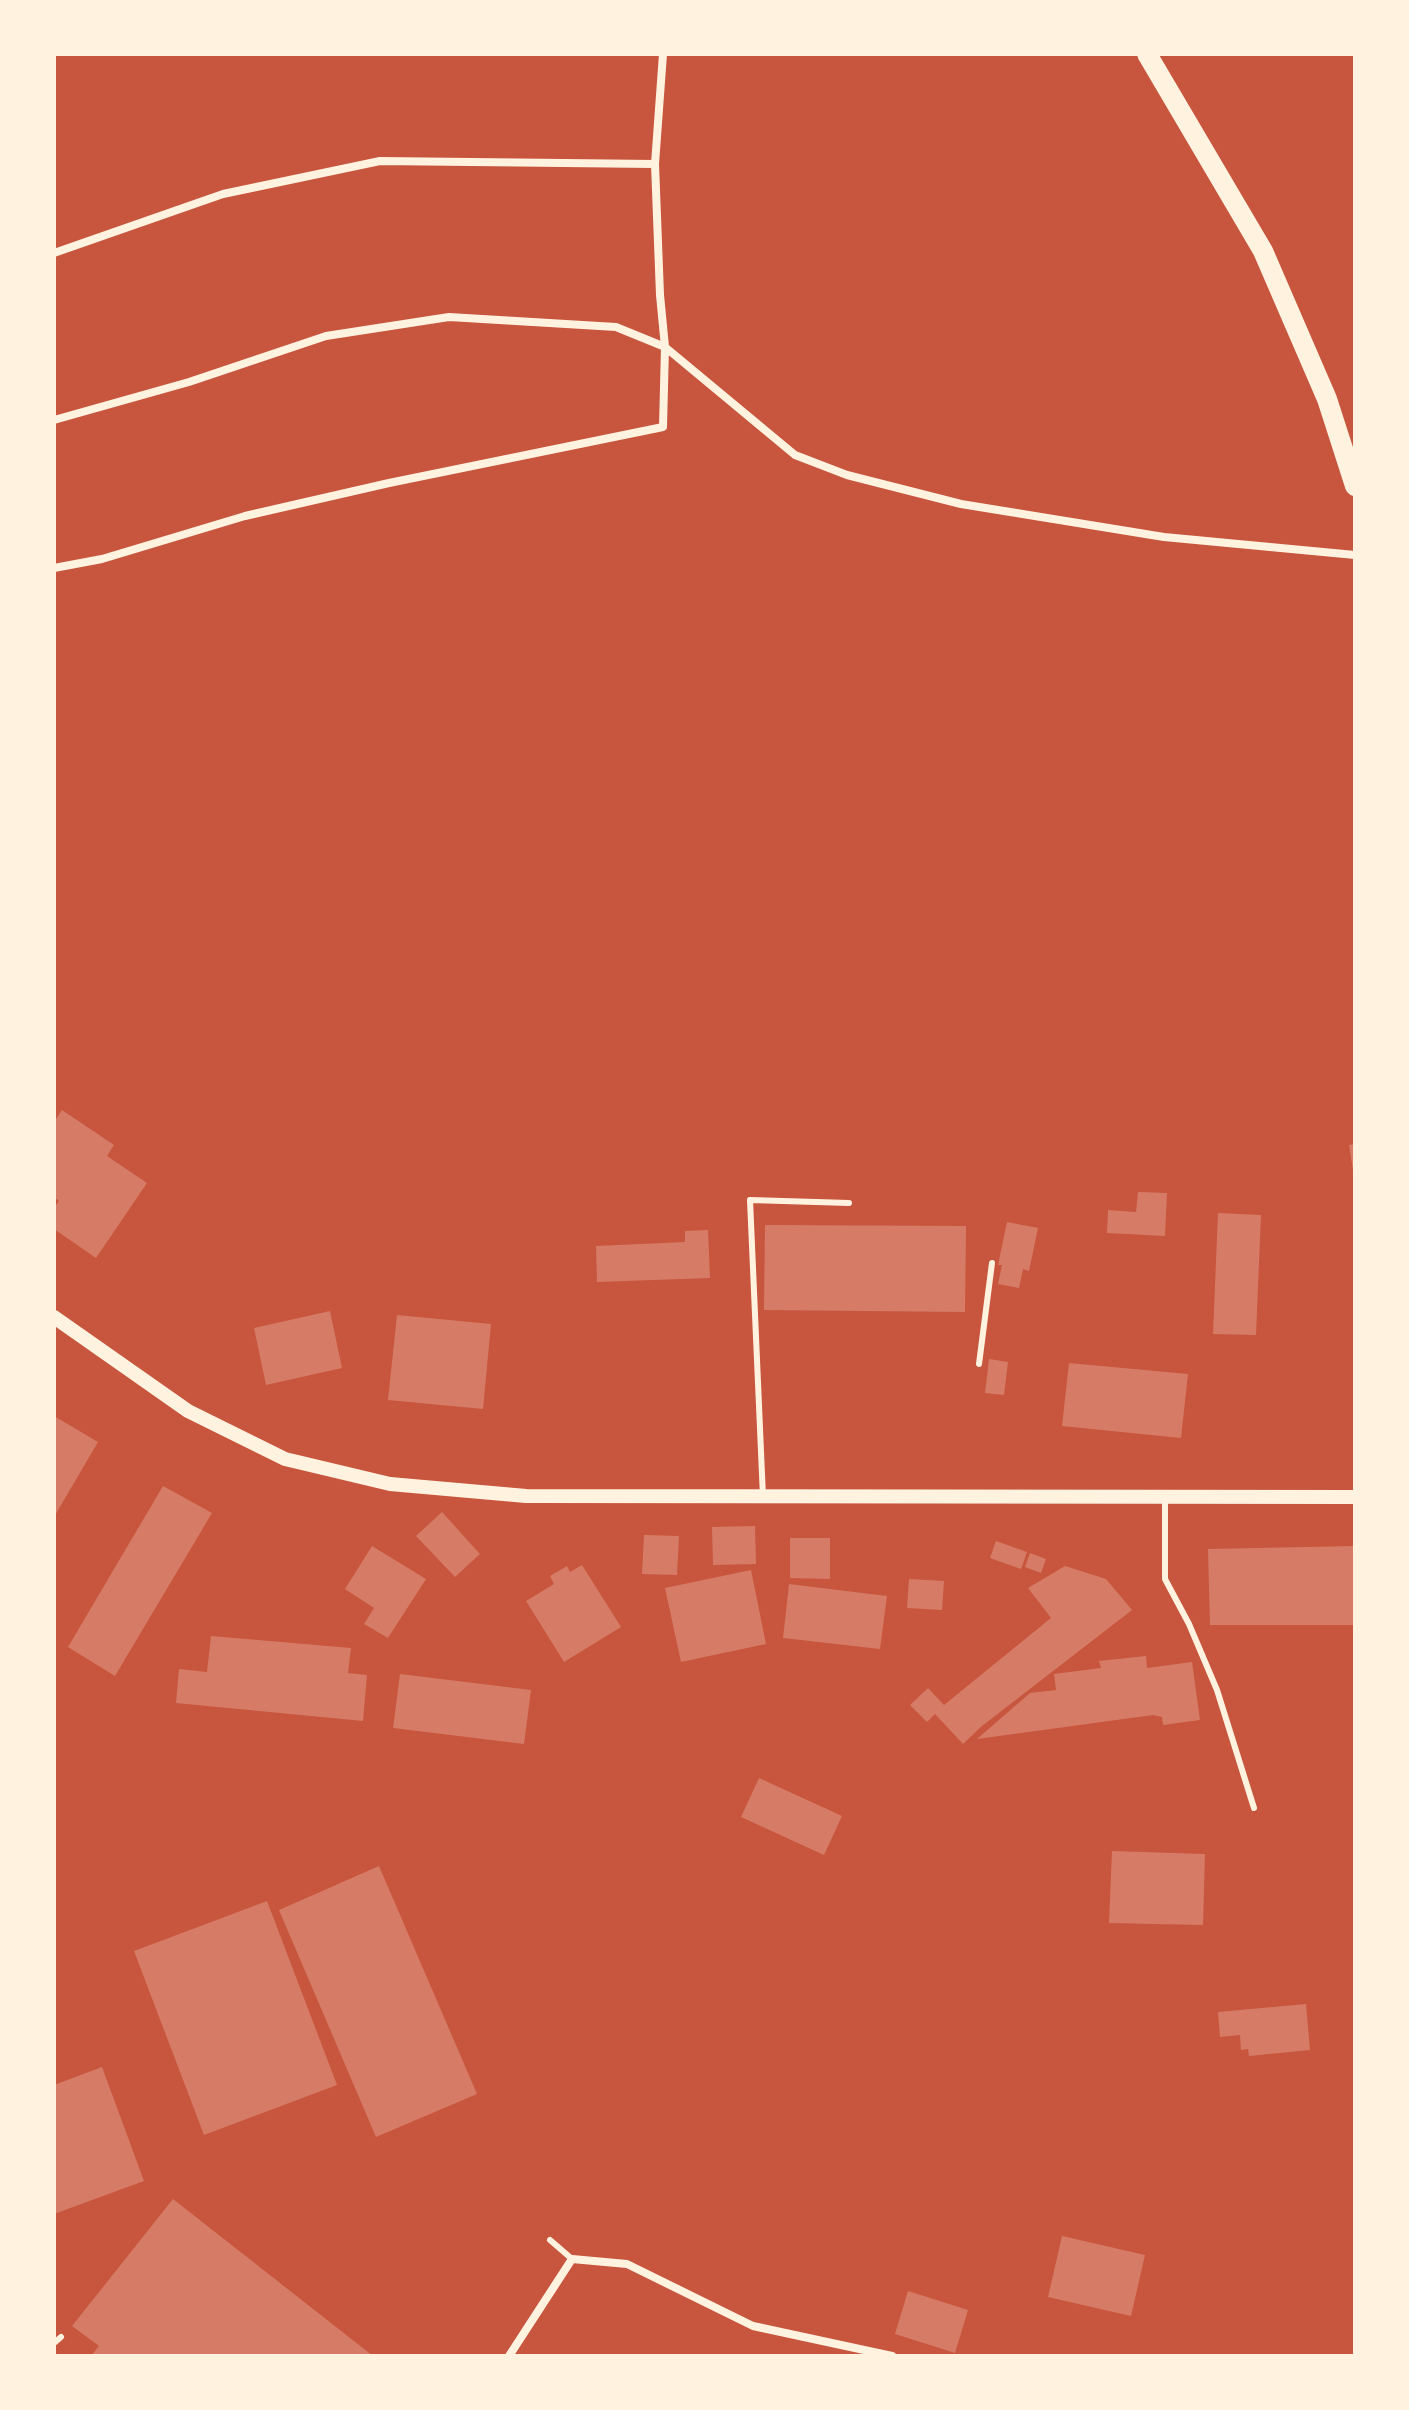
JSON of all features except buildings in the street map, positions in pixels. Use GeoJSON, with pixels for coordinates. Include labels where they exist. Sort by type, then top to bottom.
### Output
{"type":"FeatureCollection","features":[{"type":"Feature","properties":{"kind":"main road"},"geometry":{"type":"LineString","coordinates":[[1147,54],[1263,251],[1327,399],[1355,486]]}},
{"type":"Feature","properties":{"kind":"street"},"geometry":{"type":"LineString","coordinates":[[54,568],[102,559],[245,516],[360,489],[663,427],[665,347],[655,164],[663,54]]}},
{"type":"Feature","properties":{"kind":"street"},"geometry":{"type":"LineString","coordinates":[[54,253],[223,194],[380,161],[655,164]]}},
{"type":"Feature","properties":{"kind":"street"},"geometry":{"type":"LineString","coordinates":[[55,418],[189,382],[326,336],[449,317],[616,327],[665,347],[795,455],[847,475],[961,504],[1148,535],[1355,555]]}},
{"type":"Feature","properties":{"kind":"street"},"geometry":{"type":"LineString","coordinates":[[54,1317],[188,1411],[285,1459],[390,1484],[526,1496],[1355,1497]]}},
{"type":"Feature","properties":{"kind":"street"},"geometry":{"type":"LineString","coordinates":[[509,2356],[572,2259],[627,2264],[753,2326],[892,2356]]}},
{"type":"Feature","properties":{"kind":"lane"},"geometry":{"type":"LineString","coordinates":[[763,1497],[750,1200],[849,1203]]}},
{"type":"Feature","properties":{"kind":"lane"},"geometry":{"type":"LineString","coordinates":[[979,1364],[992,1263]]}},
{"type":"Feature","properties":{"kind":"lane"},"geometry":{"type":"LineString","coordinates":[[1165,1495],[1165,1579],[1189,1624],[1217,1690],[1254,1808]]}},
{"type":"Feature","properties":{"kind":"lane"},"geometry":{"type":"LineString","coordinates":[[550,2240],[572,2259]]}},
{"type":"Feature","properties":{"kind":"lane"},"geometry":{"type":"LineString","coordinates":[[54,2343],[61,2337]]}}]}
